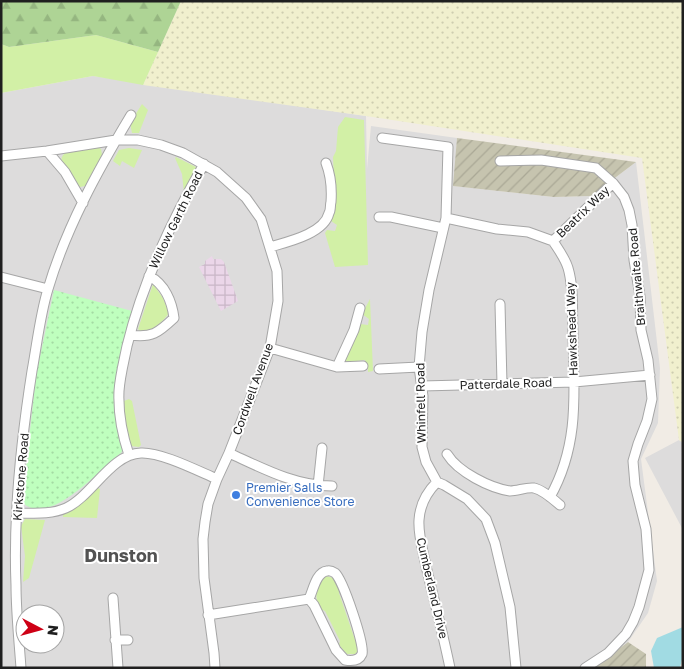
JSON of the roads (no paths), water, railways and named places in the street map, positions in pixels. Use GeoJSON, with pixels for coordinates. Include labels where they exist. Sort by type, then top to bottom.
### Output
{"type":"FeatureCollection","features":[{"type":"Feature","properties":{"kind":"street","name":"Kirkstone Road"},"geometry":{"type":"LineString","coordinates":[[21,668],[16,584],[17,513],[27,405],[38,336],[48,289],[83,203],[131,115]]}},
{"type":"Feature","properties":{"kind":"street","name":"Whinfell Road"},"geometry":{"type":"LineString","coordinates":[[382,138],[448,147],[446,218],[429,290],[422,332],[420,367],[422,386],[422,447],[426,462],[437,482]]}},
{"type":"Feature","properties":{"kind":"street","name":"Cordwell Avenue"},"geometry":{"type":"LineString","coordinates":[[1,156],[116,140],[138,140],[161,145],[183,153],[204,164],[230,182],[246,198],[261,219],[277,271],[278,302],[270,348],[208,504],[203,539],[204,578],[215,668]]}},
{"type":"Feature","properties":{"kind":"street"},"geometry":{"type":"LineString","coordinates":[[47,151],[65,172],[83,203]]}},
{"type":"Feature","properties":{"kind":"street","name":"Braithwaite Road"},"geometry":{"type":"LineString","coordinates":[[500,161],[540,160],[596,168],[624,196],[632,225],[634,260],[640,296],[641,330],[648,360],[652,399],[647,421],[633,461],[636,485],[646,529],[649,570],[634,622],[608,653],[585,668]]}},
{"type":"Feature","properties":{"kind":"street"},"geometry":{"type":"LineString","coordinates":[[270,248],[293,241],[320,228],[329,215],[330,175],[326,163]]}},
{"type":"Feature","properties":{"kind":"street","name":"Willow Garth Road"},"geometry":{"type":"LineString","coordinates":[[129,455],[122,435],[119,407],[121,374],[130,335],[160,247],[204,164]]}},
{"type":"Feature","properties":{"kind":"street","name":"Beatrix Way"},"geometry":{"type":"LineString","coordinates":[[553,241],[613,183]]}},
{"type":"Feature","properties":{"kind":"street"},"geometry":{"type":"LineString","coordinates":[[379,217],[391,217],[443,228]]}},
{"type":"Feature","properties":{"kind":"street"},"geometry":{"type":"LineString","coordinates":[[446,218],[497,229],[528,232],[553,241]]}},
{"type":"Feature","properties":{"kind":"street","name":"Hawkshead Way"},"geometry":{"type":"LineString","coordinates":[[550,497],[559,481],[572,440],[575,408],[570,280],[568,267],[553,241]]}},
{"type":"Feature","properties":{"kind":"street","name":"Willow Garth Road"},"geometry":{"type":"LineString","coordinates":[[130,335],[145,337],[163,328],[174,318],[172,307],[165,291],[156,280],[149,276]]}},
{"type":"Feature","properties":{"kind":"street"},"geometry":{"type":"LineString","coordinates":[[1,277],[48,289]]}},
{"type":"Feature","properties":{"kind":"street"},"geometry":{"type":"LineString","coordinates":[[500,304],[502,384]]}},
{"type":"Feature","properties":{"kind":"street"},"geometry":{"type":"LineString","coordinates":[[337,367],[354,330],[360,308]]}},
{"type":"Feature","properties":{"kind":"street"},"geometry":{"type":"LineString","coordinates":[[270,348],[337,367],[363,366]]}},
{"type":"Feature","properties":{"kind":"street"},"geometry":{"type":"LineString","coordinates":[[379,369],[420,367]]}},
{"type":"Feature","properties":{"kind":"street","name":"Patterdale Road"},"geometry":{"type":"LineString","coordinates":[[422,386],[574,382],[650,375]]}},
{"type":"Feature","properties":{"kind":"street"},"geometry":{"type":"LineString","coordinates":[[318,486],[322,448]]}},
{"type":"Feature","properties":{"kind":"street"},"geometry":{"type":"LineString","coordinates":[[17,513],[52,513],[67,508],[129,455],[143,453],[155,455],[217,479]]}},
{"type":"Feature","properties":{"kind":"street"},"geometry":{"type":"LineString","coordinates":[[229,453],[282,476],[318,486],[332,486]]}},
{"type":"Feature","properties":{"kind":"street"},"geometry":{"type":"LineString","coordinates":[[447,454],[451,461],[484,482],[512,491],[533,488],[560,505]]}},
{"type":"Feature","properties":{"kind":"street"},"geometry":{"type":"LineString","coordinates":[[437,482],[467,499],[486,519],[495,543],[510,607],[516,668]]}},
{"type":"Feature","properties":{"kind":"street","name":"Cumberland Drive"},"geometry":{"type":"LineString","coordinates":[[437,482],[423,499],[418,521],[426,566],[450,668]]}},
{"type":"Feature","properties":{"kind":"street"},"geometry":{"type":"LineString","coordinates":[[325,571],[335,573],[342,584],[362,646],[362,654],[358,658],[352,661],[345,660],[336,650],[314,605],[309,599],[320,574],[325,571]]}},
{"type":"Feature","properties":{"kind":"street"},"geometry":{"type":"LineString","coordinates":[[113,598],[118,668]]}},
{"type":"Feature","properties":{"kind":"street"},"geometry":{"type":"LineString","coordinates":[[208,614],[309,599]]}},
{"type":"Feature","properties":{"kind":"street"},"geometry":{"type":"LineString","coordinates":[[116,640],[128,640]]}},
{"type":"Feature","properties":{"kind":"water"},"geometry":{"type":"Polygon","coordinates":[[[683,627],[683,655],[680,668],[654,668],[651,651],[657,638],[683,627]]]}},
{"type":"Feature","properties":{"kind":"place","name":"Premier Salls Convenience Store"},"geometry":{"type":"Point","coordinates":[236,495]}},
{"type":"Feature","properties":{"kind":"district","name":"Dunston"},"geometry":{"type":"Point","coordinates":[121,556]}}]}
